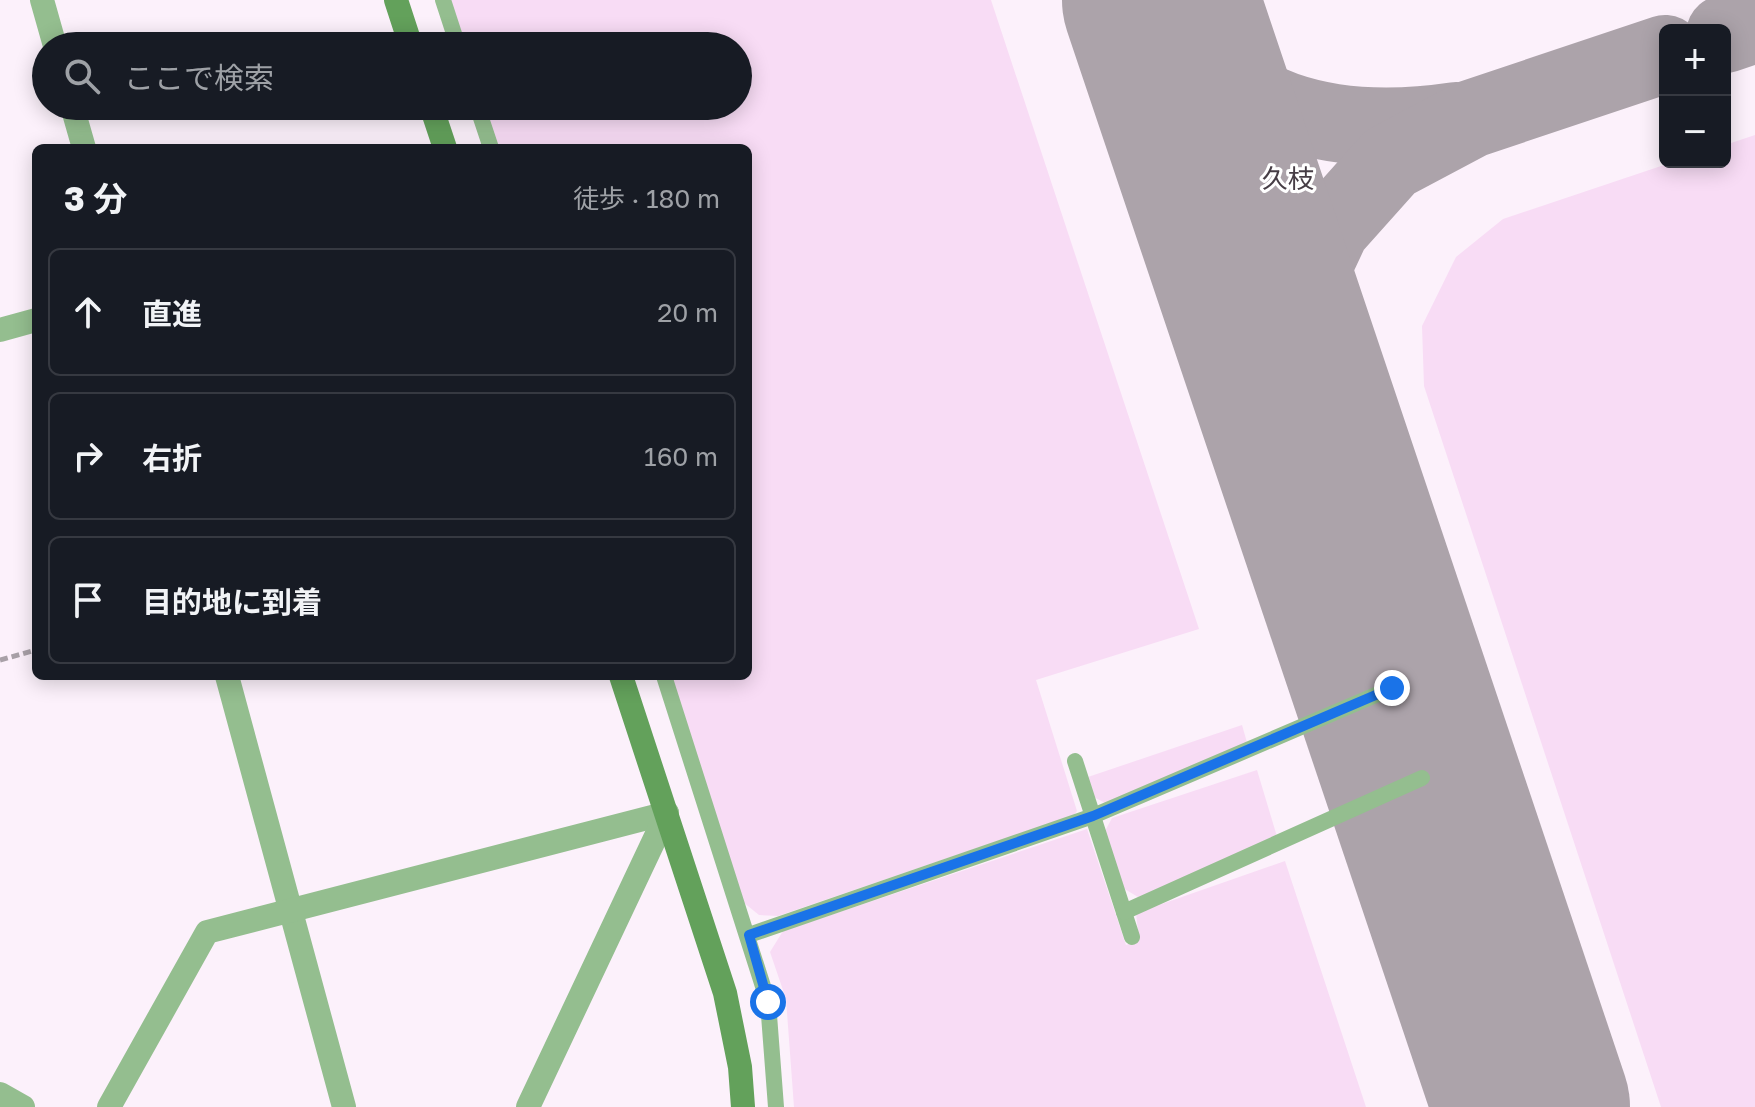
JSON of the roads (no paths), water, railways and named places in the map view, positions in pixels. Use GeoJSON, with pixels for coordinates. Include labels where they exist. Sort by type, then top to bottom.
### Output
{"type":"FeatureCollection","features":[{"type":"Feature","properties":{"kind":"street"},"geometry":{"type":"LineString","coordinates":[[42,0],[51,32]]}},
{"type":"Feature","properties":{"kind":"street"},"geometry":{"type":"LineString","coordinates":[[396,0],[406,32]]}},
{"type":"Feature","properties":{"kind":"street"},"geometry":{"type":"LineString","coordinates":[[76,120],[83,144]]}},
{"type":"Feature","properties":{"kind":"street"},"geometry":{"type":"LineString","coordinates":[[436,120],[444,144]]}},
{"type":"Feature","properties":{"kind":"street"},"geometry":{"type":"LineString","coordinates":[[0,330],[32,321]]}},
{"type":"Feature","properties":{"kind":"street"},"geometry":{"type":"LineString","coordinates":[[228,680],[344,1107]]}},
{"type":"Feature","properties":{"kind":"street"},"geometry":{"type":"LineString","coordinates":[[622,680],[725,993],[740,1067],[743,1107]]}},
{"type":"Feature","properties":{"kind":"street"},"geometry":{"type":"LineString","coordinates":[[109,1107],[207,932],[667,813]]}},
{"type":"Feature","properties":{"kind":"street"},"geometry":{"type":"LineString","coordinates":[[528,1107],[667,813]]}},
{"type":"Feature","properties":{"kind":"street"},"geometry":{"type":"LineString","coordinates":[[0,1094],[23,1107]]}},
{"type":"Feature","properties":{"kind":"lane"},"geometry":{"type":"LineString","coordinates":[[443,0],[453,32]]}},
{"type":"Feature","properties":{"kind":"lane"},"geometry":{"type":"LineString","coordinates":[[482,120],[490,144]]}},
{"type":"Feature","properties":{"kind":"lane"},"geometry":{"type":"LineString","coordinates":[[665,680],[768,1002],[776,1107]]}},
{"type":"Feature","properties":{"kind":"lane"},"geometry":{"type":"LineString","coordinates":[[749,935],[1093,816],[1392,688]]}},
{"type":"Feature","properties":{"kind":"lane"},"geometry":{"type":"LineString","coordinates":[[1075,761],[1132,937]]}},
{"type":"Feature","properties":{"kind":"lane"},"geometry":{"type":"LineString","coordinates":[[1124,912],[1422,778]]}},
{"type":"Feature","properties":{"kind":"district","name":"久枝"},"geometry":{"type":"Point","coordinates":[1288,178]}}]}
